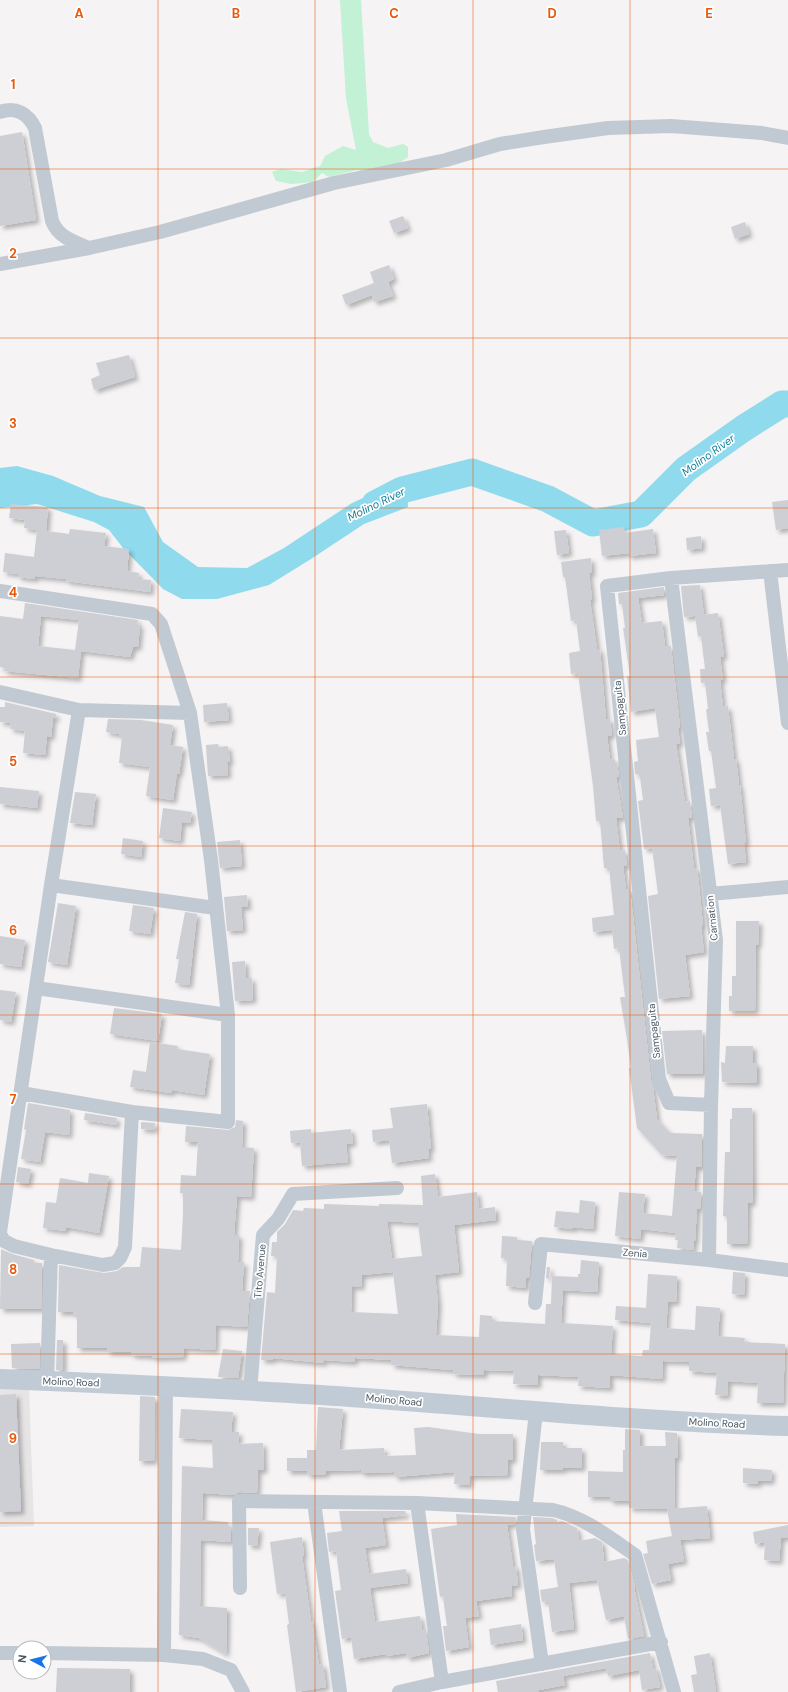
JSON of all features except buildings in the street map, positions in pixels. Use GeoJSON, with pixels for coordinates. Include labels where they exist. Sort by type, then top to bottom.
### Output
{"type":"FeatureCollection","features":[{"type":"Feature","properties":{"kind":"main road","name":"Molino Road"},"geometry":{"type":"LineString","coordinates":[[0,1379],[250,1391],[365,1398],[536,1412],[738,1425],[788,1426]]}},
{"type":"Feature","properties":{"kind":"street"},"geometry":{"type":"LineString","coordinates":[[0,112],[5,110],[17,111],[30,119],[35,128],[52,221],[55,228],[60,234],[89,248]]}},
{"type":"Feature","properties":{"kind":"street"},"geometry":{"type":"LineString","coordinates":[[0,264],[89,248],[160,232],[334,183],[446,160],[500,144],[608,128],[671,126],[762,133],[788,138]]}},
{"type":"Feature","properties":{"kind":"street","name":"Sampaguita"},"geometry":{"type":"LineString","coordinates":[[710,1105],[669,1103],[659,1079],[607,586],[671,578],[788,570]]}},
{"type":"Feature","properties":{"kind":"street"},"geometry":{"type":"LineString","coordinates":[[770,571],[788,723]]}},
{"type":"Feature","properties":{"kind":"street","name":"Carnation"},"geometry":{"type":"LineString","coordinates":[[671,578],[716,940],[710,1105],[709,1260]]}},
{"type":"Feature","properties":{"kind":"street"},"geometry":{"type":"LineString","coordinates":[[0,590],[152,614],[161,624],[190,713],[211,860],[215,908],[228,1014],[228,1122],[132,1112],[21,1093]]}},
{"type":"Feature","properties":{"kind":"street"},"geometry":{"type":"LineString","coordinates":[[0,692],[79,710],[190,713]]}},
{"type":"Feature","properties":{"kind":"street"},"geometry":{"type":"LineString","coordinates":[[79,710],[50,885],[0,1233],[4,1241],[14,1246],[51,1255],[103,1265],[115,1263],[120,1258],[124,1247],[132,1112]]}},
{"type":"Feature","properties":{"kind":"street"},"geometry":{"type":"LineString","coordinates":[[50,885],[215,908]]}},
{"type":"Feature","properties":{"kind":"street"},"geometry":{"type":"LineString","coordinates":[[710,894],[788,886]]}},
{"type":"Feature","properties":{"kind":"street"},"geometry":{"type":"LineString","coordinates":[[36,988],[228,1014]]}},
{"type":"Feature","properties":{"kind":"street","name":"Tito Avenue"},"geometry":{"type":"LineString","coordinates":[[250,1391],[263,1235],[278,1219],[293,1194],[397,1188]]}},
{"type":"Feature","properties":{"kind":"street","name":"Zenia"},"geometry":{"type":"LineString","coordinates":[[535,1303],[541,1244],[709,1260],[788,1270]]}},
{"type":"Feature","properties":{"kind":"street"},"geometry":{"type":"LineString","coordinates":[[47,1381],[51,1255]]}},
{"type":"Feature","properties":{"kind":"street"},"geometry":{"type":"LineString","coordinates":[[164,1655],[166,1386]]}},
{"type":"Feature","properties":{"kind":"street"},"geometry":{"type":"LineString","coordinates":[[536,1412],[524,1529],[542,1664]]}},
{"type":"Feature","properties":{"kind":"street"},"geometry":{"type":"LineString","coordinates":[[240,1588],[239,1501],[417,1503],[553,1510],[568,1514],[588,1524],[635,1555],[674,1692]]}},
{"type":"Feature","properties":{"kind":"street"},"geometry":{"type":"LineString","coordinates":[[314,1502],[340,1692]]}},
{"type":"Feature","properties":{"kind":"street"},"geometry":{"type":"LineString","coordinates":[[417,1503],[442,1682]]}},
{"type":"Feature","properties":{"kind":"street"},"geometry":{"type":"LineString","coordinates":[[399,1692],[442,1682],[661,1642]]}},
{"type":"Feature","properties":{"kind":"street"},"geometry":{"type":"LineString","coordinates":[[0,1653],[12,1653]]}},
{"type":"Feature","properties":{"kind":"street"},"geometry":{"type":"LineString","coordinates":[[52,1653],[164,1655],[203,1659],[231,1670],[243,1692]]}},
{"type":"Feature","properties":{"kind":"shaded area"},"geometry":{"type":"Polygon","coordinates":[[[0,1388],[29,1389],[34,1526],[0,1527],[0,1388]]]}},
{"type":"Feature","properties":{"kind":"green space"},"geometry":{"type":"Polygon","coordinates":[[[340,0],[361,0],[369,134],[373,142],[388,148],[403,144],[408,147],[408,157],[398,164],[367,172],[357,170],[329,177],[322,173],[313,182],[291,184],[276,181],[272,172],[281,169],[302,172],[320,166],[325,156],[343,146],[356,150],[346,98],[340,0]]]}},
{"type":"Feature","properties":{"kind":"water"},"geometry":{"type":"Polygon","coordinates":[[[17,466],[53,476],[100,496],[144,507],[163,542],[198,567],[247,568],[284,548],[352,503],[407,478],[408,507],[364,524],[269,585],[217,599],[182,599],[163,589],[123,548],[109,530],[94,522],[37,504],[0,508],[0,468],[17,466]]]}},
{"type":"Feature","properties":{"kind":"waterway","name":"Molino River"},"geometry":{"type":"LineString","coordinates":[[782,404],[788,398]]}},
{"type":"Feature","properties":{"kind":"waterway","name":"Molino River"},"geometry":{"type":"LineString","coordinates":[[375,504],[402,490],[472,472],[548,499],[593,523],[641,514],[686,469],[744,428],[782,404],[788,404]]}}]}
